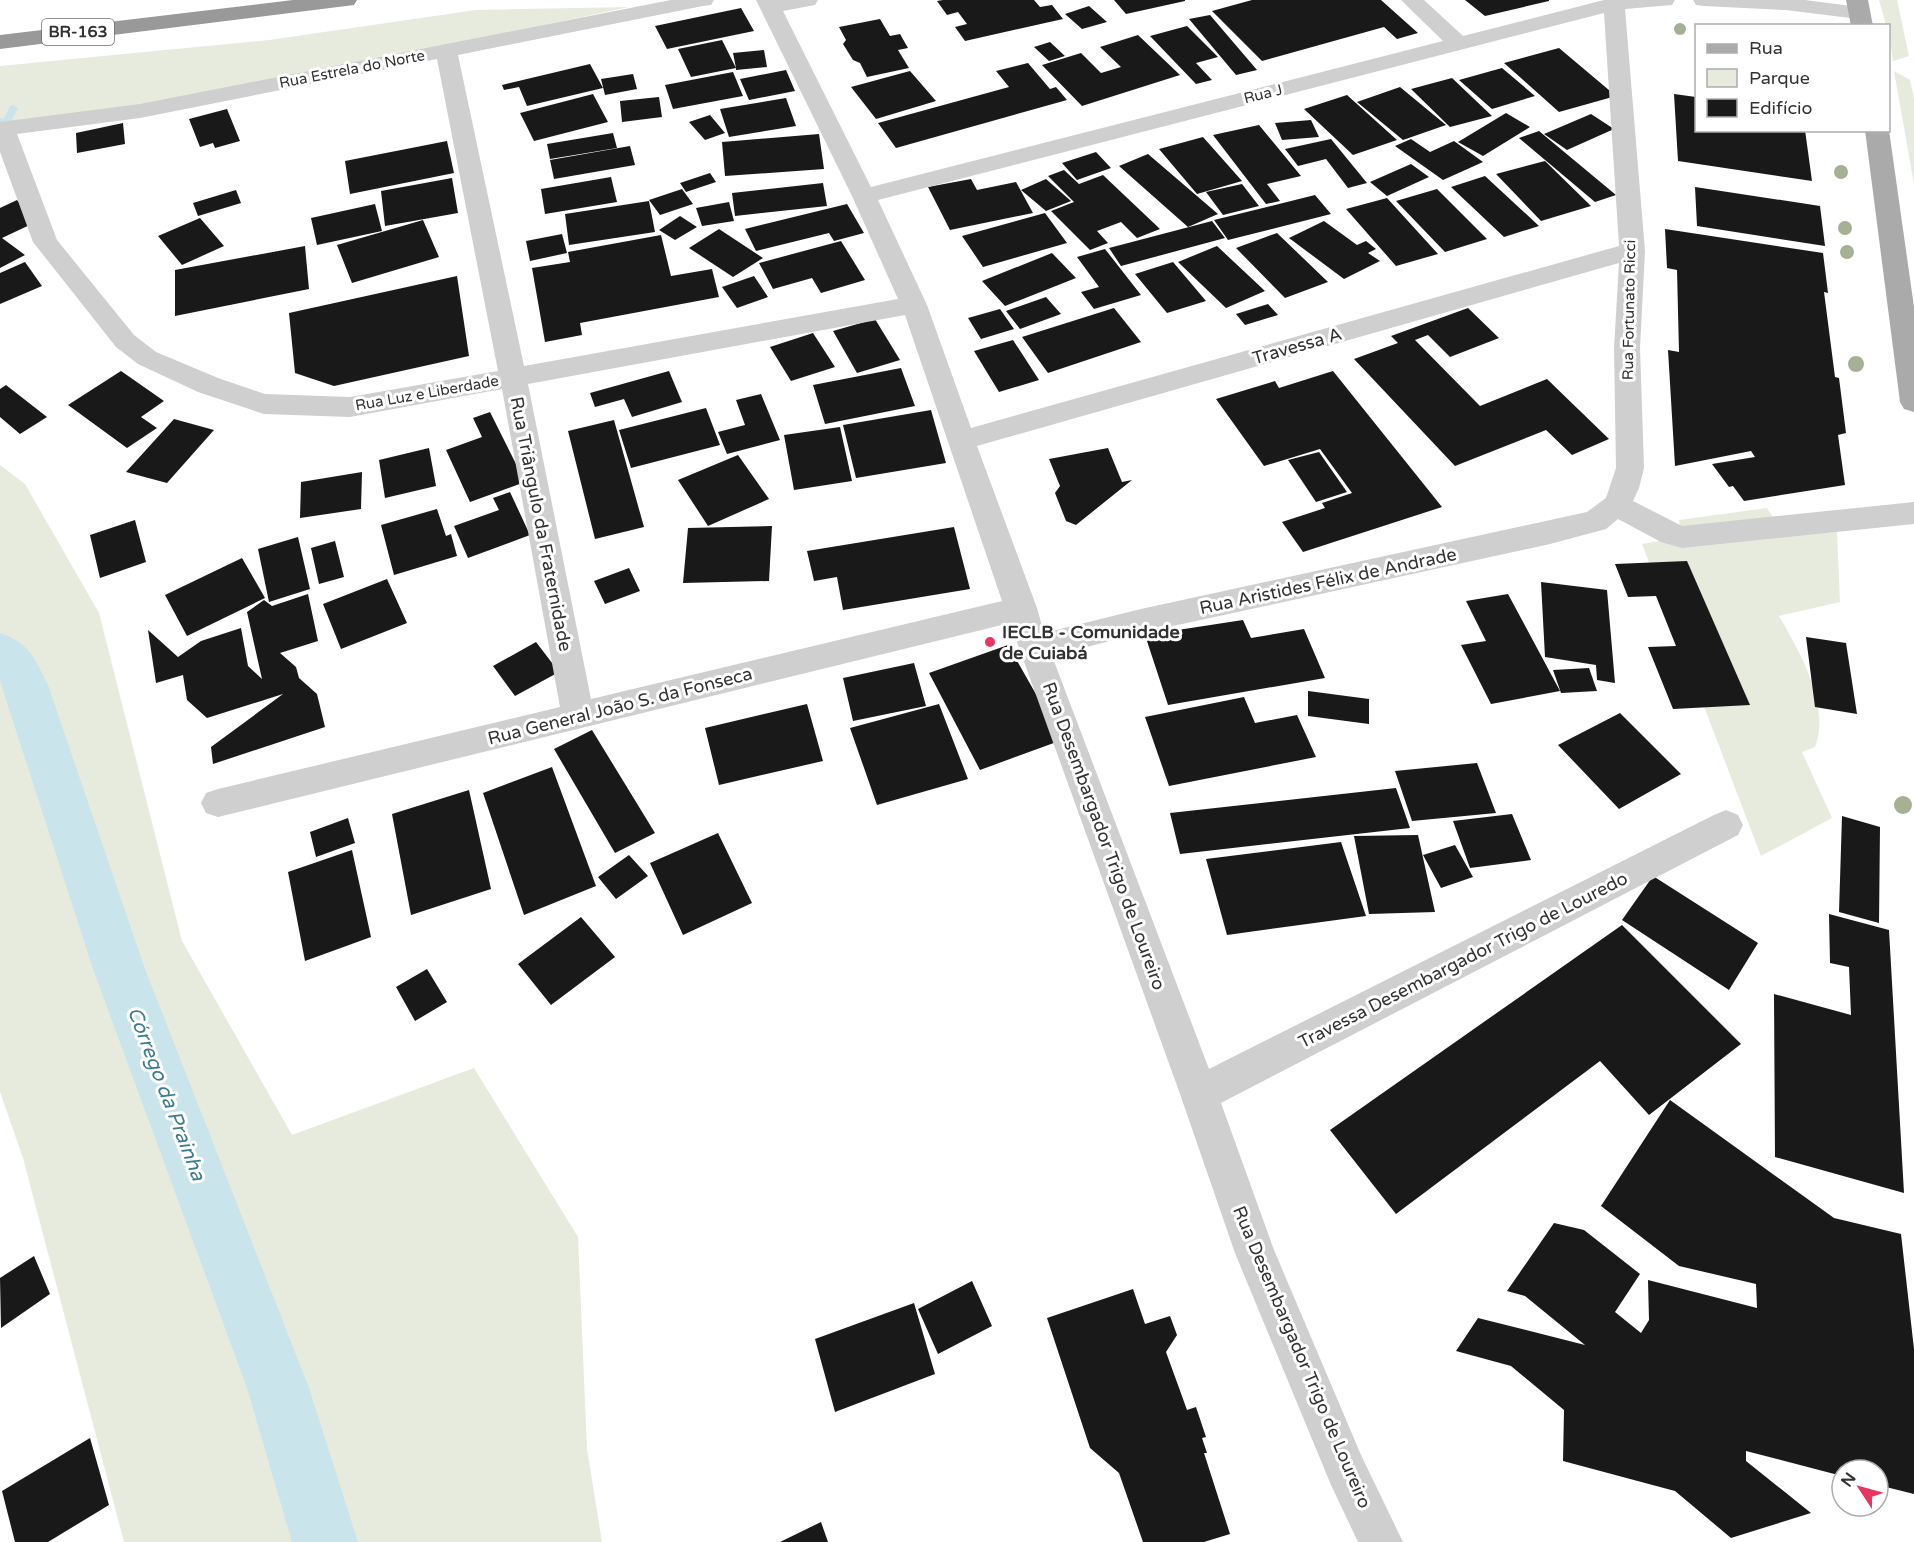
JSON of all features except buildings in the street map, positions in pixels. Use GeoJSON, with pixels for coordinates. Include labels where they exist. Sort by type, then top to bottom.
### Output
{"type":"FeatureCollection","features":[{"type":"Feature","properties":{"kind":"highway","name":"BR-163"},"geometry":{"type":"LineString","coordinates":[[0,22],[211,0]]}},
{"type":"Feature","properties":{"kind":"highway","name":"BR-163"},"geometry":{"type":"LineString","coordinates":[[0,42],[346,0]]}},
{"type":"Feature","properties":{"kind":"main road"},"geometry":{"type":"LineString","coordinates":[[1878,132],[1914,402]]}},
{"type":"Feature","properties":{"kind":"street","name":"Rua Estrela do Norte"},"geometry":{"type":"LineString","coordinates":[[1,128],[140,111],[703,0]]}},
{"type":"Feature","properties":{"kind":"street"},"geometry":{"type":"LineString","coordinates":[[769,4],[807,0]]}},
{"type":"Feature","properties":{"kind":"street"},"geometry":{"type":"LineString","coordinates":[[1412,0],[1459,44]]}},
{"type":"Feature","properties":{"kind":"street","name":"Rua J"},"geometry":{"type":"LineString","coordinates":[[864,195],[1614,4],[1664,0]]}},
{"type":"Feature","properties":{"kind":"street"},"geometry":{"type":"LineString","coordinates":[[1704,0],[1785,4],[1859,13]]}},
{"type":"Feature","properties":{"kind":"street","name":"Rua Desembargador Trigo de Loureiro"},"geometry":{"type":"LineString","coordinates":[[769,4],[864,195],[914,305],[1022,608],[1034,648],[1199,1094],[1255,1253],[1346,1470],[1381,1542]]}},
{"type":"Feature","properties":{"kind":"street","name":"Rua Fortunato Ricci"},"geometry":{"type":"LineString","coordinates":[[1614,4],[1632,251],[1627,348],[1630,468],[1625,488],[1616,505]]}},
{"type":"Feature","properties":{"kind":"street","name":"Rua Triângulo da Fraternidade"},"geometry":{"type":"LineString","coordinates":[[446,51],[513,378],[578,716]]}},
{"type":"Feature","properties":{"kind":"street","name":"Rua Luz e Liberdade"},"geometry":{"type":"LineString","coordinates":[[1,128],[45,242],[125,341],[147,358],[208,385],[264,404],[350,407],[914,305]]}},
{"type":"Feature","properties":{"kind":"street","name":"Travessa A"},"geometry":{"type":"LineString","coordinates":[[961,441],[1632,251]]}},
{"type":"Feature","properties":{"kind":"street"},"geometry":{"type":"LineString","coordinates":[[1616,505],[1671,534],[1682,537],[1914,513]]}},
{"type":"Feature","properties":{"kind":"street","name":"Rua Aristides Félix de Andrade"},"geometry":{"type":"LineString","coordinates":[[1034,648],[1142,621],[1550,533],[1596,521],[1616,505]]}},
{"type":"Feature","properties":{"kind":"street","name":"Rua General João S. da Fonseca"},"geometry":{"type":"LineString","coordinates":[[218,803],[1022,608]]}},
{"type":"Feature","properties":{"kind":"street","name":"Travessa Desembargador Trigo de Louredo"},"geometry":{"type":"LineString","coordinates":[[1199,1094],[1726,825]]}},
{"type":"Feature","properties":{"kind":"green space"},"geometry":{"type":"Polygon","coordinates":[[[1879,0],[1897,0],[1909,56],[1893,61],[1890,24],[1886,24],[1879,0]]]}},
{"type":"Feature","properties":{"kind":"green space"},"geometry":{"type":"Polygon","coordinates":[[[629,7],[446,46],[136,106],[0,123],[0,66],[269,40],[476,10],[629,7]]]}},
{"type":"Feature","properties":{"kind":"green space"},"geometry":{"type":"Polygon","coordinates":[[[1894,71],[1910,80],[1914,98],[1914,184],[1894,71]]]}},
{"type":"Feature","properties":{"kind":"green space"},"geometry":{"type":"Polygon","coordinates":[[[0,465],[25,484],[99,613],[182,941],[292,1135],[474,1068],[578,1237],[587,1449],[602,1542],[124,1542],[23,1158],[0,1092],[0,465]]]}},
{"type":"Feature","properties":{"kind":"green space"},"geometry":{"type":"Polygon","coordinates":[[[1767,508],[1785,536],[1837,532],[1840,602],[1779,616],[1804,662],[1816,697],[1819,731],[1815,747],[1802,752],[1832,818],[1761,856],[1642,544],[1682,537],[1679,520],[1767,508]]]}},
{"type":"Feature","properties":{"kind":"waterway"},"geometry":{"type":"LineString","coordinates":[[0,121],[7,121],[13,108]]}},
{"type":"Feature","properties":{"kind":"waterway","name":"Córrego da Prainha"},"geometry":{"type":"LineString","coordinates":[[0,651],[16,667],[25,685],[119,969],[278,1388],[325,1542]]}},
{"type":"Feature","properties":{"kind":"place","name":"IECLB - Comunidade de Cuiabá"},"geometry":{"type":"Point","coordinates":[990,642]}}]}
